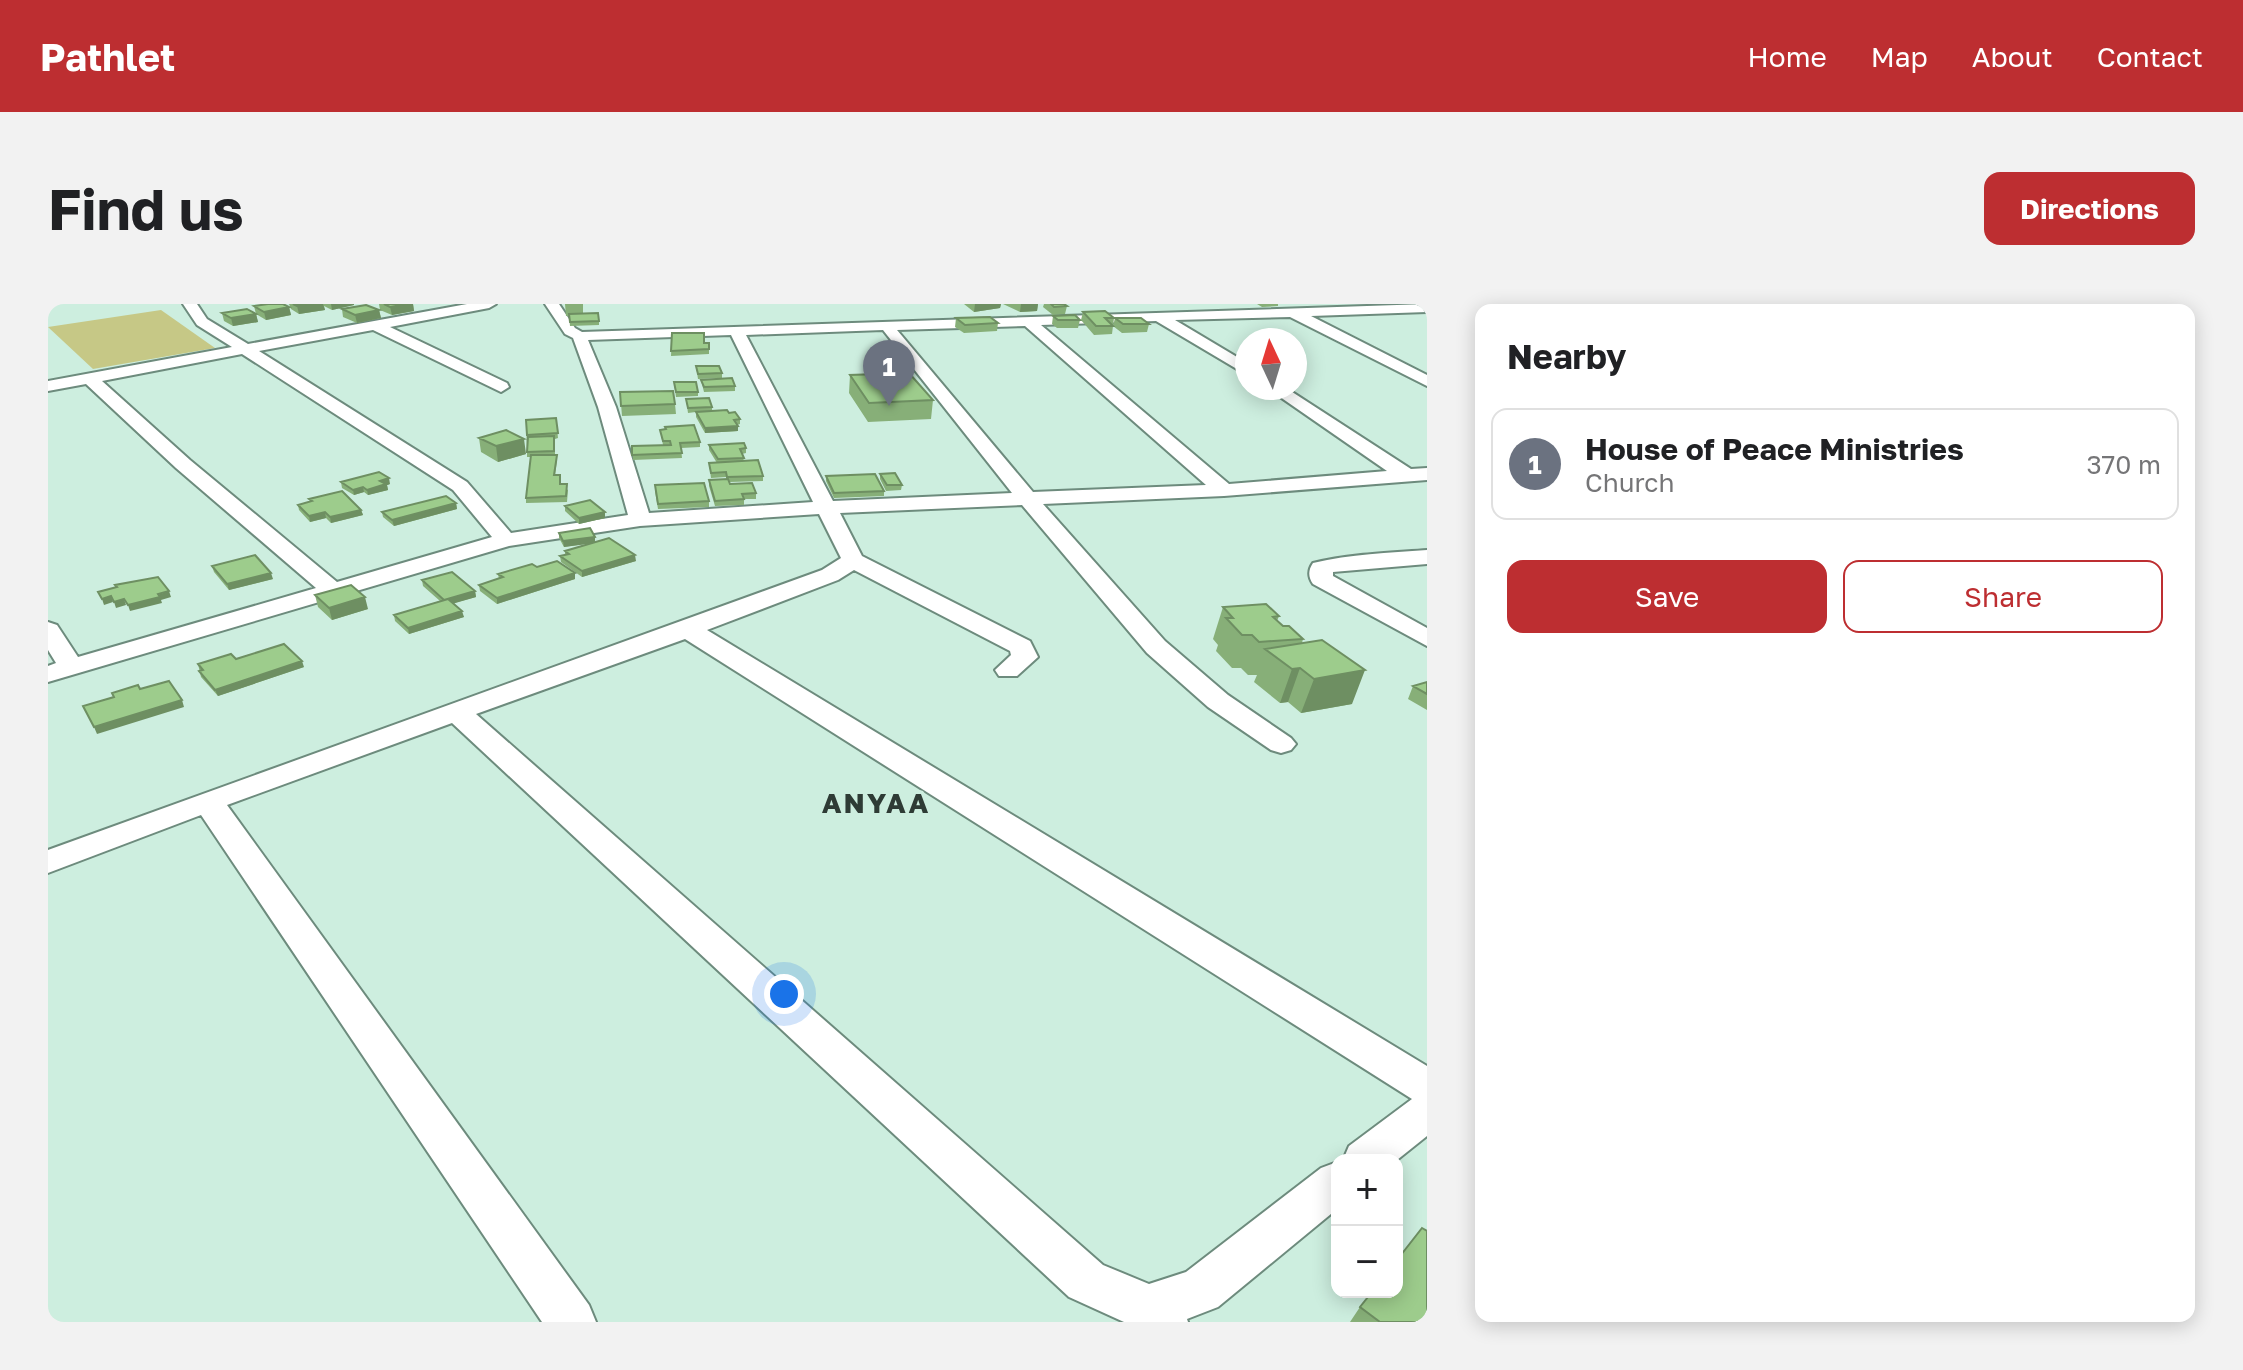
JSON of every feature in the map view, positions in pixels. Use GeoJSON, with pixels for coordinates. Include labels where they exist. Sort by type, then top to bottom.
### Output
{"type":"FeatureCollection","features":[{"type":"Feature","properties":{"kind":"street"},"geometry":{"type":"LineString","coordinates":[[190,304],[202,322],[460,486],[506,540]]}},
{"type":"Feature","properties":{"kind":"street"},"geometry":{"type":"LineString","coordinates":[[48,386],[489,304]]}},
{"type":"Feature","properties":{"kind":"street"},"geometry":{"type":"LineString","coordinates":[[552,304],[570,331],[579,336],[1156,315],[1422,311]]}},
{"type":"Feature","properties":{"kind":"street"},"geometry":{"type":"LineString","coordinates":[[1291,311],[1427,381]]}},
{"type":"Feature","properties":{"kind":"street"},"geometry":{"type":"LineString","coordinates":[[1156,315],[1235,363]]}},
{"type":"Feature","properties":{"kind":"street"},"geometry":{"type":"LineString","coordinates":[[1027,320],[1224,490]]}},
{"type":"Feature","properties":{"kind":"street"},"geometry":{"type":"LineString","coordinates":[[885,324],[1028,499],[1156,647],[1218,701],[1281,744]]}},
{"type":"Feature","properties":{"kind":"street"},"geometry":{"type":"LineString","coordinates":[[375,325],[501,387]]}},
{"type":"Feature","properties":{"kind":"street"},"geometry":{"type":"LineString","coordinates":[[736,330],[853,560],[1021,647],[1025,657],[1008,670]]}},
{"type":"Feature","properties":{"kind":"street"},"geometry":{"type":"LineString","coordinates":[[579,336],[607,407],[640,520]]}},
{"type":"Feature","properties":{"kind":"street"},"geometry":{"type":"LineString","coordinates":[[90,379],[183,464],[332,590]]}},
{"type":"Feature","properties":{"kind":"street"},"geometry":{"type":"LineString","coordinates":[[1295,400],[1416,474]]}},
{"type":"Feature","properties":{"kind":"street"},"geometry":{"type":"LineString","coordinates":[[48,630],[60,670],[506,540],[640,520],[828,507],[1224,490],[1416,474]]}},
{"type":"Feature","properties":{"kind":"street"},"geometry":{"type":"LineString","coordinates":[[1427,557],[1346,562],[1321,568],[1321,579],[1427,638]]}},
{"type":"Feature","properties":{"kind":"street"},"geometry":{"type":"LineString","coordinates":[[48,862],[208,801],[687,629],[830,575],[853,560]]}},
{"type":"Feature","properties":{"kind":"street"},"geometry":{"type":"LineString","coordinates":[[687,629],[1427,1087]]}},
{"type":"Feature","properties":{"kind":"street"},"geometry":{"type":"LineString","coordinates":[[456,711],[1086,1281],[1156,1315],[1201,1290],[1331,1187]]}},
{"type":"Feature","properties":{"kind":"street"},"geometry":{"type":"LineString","coordinates":[[208,801],[571,1322]]}},
{"type":"Feature","properties":{"kind":"street"},"geometry":{"type":"LineString","coordinates":[[1373,1154],[1427,1111]]}},
{"type":"Feature","properties":{"kind":"green space"},"geometry":{"type":"Polygon","coordinates":[[[161,310],[215,348],[93,369],[48,327],[161,310]]]}},
{"type":"Feature","properties":{"kind":"building"},"geometry":{"type":"Polygon","coordinates":[[[366,305],[379,310],[355,315],[342,309],[366,305]]]}},
{"type":"Feature","properties":{"kind":"building"},"geometry":{"type":"Polygon","coordinates":[[[254,306],[289,307],[264,312],[254,306]]]}},
{"type":"Feature","properties":{"kind":"building"},"geometry":{"type":"Polygon","coordinates":[[[247,309],[256,314],[231,318],[222,313],[247,309]]]}},
{"type":"Feature","properties":{"kind":"building"},"geometry":{"type":"Polygon","coordinates":[[[1105,311],[1114,318],[1105,318],[1113,326],[1096,326],[1083,312],[1105,311]]]}},
{"type":"Feature","properties":{"kind":"building"},"geometry":{"type":"Polygon","coordinates":[[[598,313],[599,321],[570,322],[569,314],[598,313]]]}},
{"type":"Feature","properties":{"kind":"building"},"geometry":{"type":"Polygon","coordinates":[[[1075,315],[1080,320],[1058,320],[1053,316],[1075,315]]]}},
{"type":"Feature","properties":{"kind":"building"},"geometry":{"type":"Polygon","coordinates":[[[990,317],[998,323],[965,325],[956,318],[990,317]]]}},
{"type":"Feature","properties":{"kind":"building"},"geometry":{"type":"Polygon","coordinates":[[[1115,318],[1141,318],[1149,324],[1123,324],[1115,318]]]}},
{"type":"Feature","properties":{"kind":"building"},"geometry":{"type":"Polygon","coordinates":[[[672,333],[704,333],[704,343],[709,343],[709,349],[671,351],[672,333]]]}},
{"type":"Feature","properties":{"kind":"building"},"geometry":{"type":"Polygon","coordinates":[[[696,366],[719,366],[722,373],[698,374],[696,366]]]}},
{"type":"Feature","properties":{"kind":"building"},"geometry":{"type":"Polygon","coordinates":[[[909,373],[933,400],[869,403],[850,375],[909,373]]]}},
{"type":"Feature","properties":{"kind":"building"},"geometry":{"type":"Polygon","coordinates":[[[732,378],[735,386],[704,387],[701,380],[732,378]]]}},
{"type":"Feature","properties":{"kind":"building"},"geometry":{"type":"Polygon","coordinates":[[[674,382],[696,382],[698,392],[676,392],[674,382]]]}},
{"type":"Feature","properties":{"kind":"building"},"geometry":{"type":"Polygon","coordinates":[[[673,391],[675,404],[621,406],[620,392],[673,391]]]}},
{"type":"Feature","properties":{"kind":"building"},"geometry":{"type":"Polygon","coordinates":[[[709,398],[712,407],[688,408],[686,399],[709,398]]]}},
{"type":"Feature","properties":{"kind":"building"},"geometry":{"type":"Polygon","coordinates":[[[727,410],[729,413],[735,412],[740,419],[734,420],[738,426],[705,428],[696,412],[727,410]]]}},
{"type":"Feature","properties":{"kind":"building"},"geometry":{"type":"Polygon","coordinates":[[[556,418],[558,433],[527,435],[526,420],[556,418]]]}},
{"type":"Feature","properties":{"kind":"building"},"geometry":{"type":"Polygon","coordinates":[[[694,425],[700,442],[680,443],[682,453],[632,455],[632,446],[671,445],[670,441],[663,441],[660,430],[665,427],[694,425]]]}},
{"type":"Feature","properties":{"kind":"building"},"geometry":{"type":"Polygon","coordinates":[[[506,430],[524,439],[496,446],[479,438],[506,430]]]}},
{"type":"Feature","properties":{"kind":"building"},"geometry":{"type":"Polygon","coordinates":[[[554,436],[554,451],[527,452],[528,437],[554,436]]]}},
{"type":"Feature","properties":{"kind":"building"},"geometry":{"type":"Polygon","coordinates":[[[744,443],[746,448],[740,449],[744,458],[718,459],[709,445],[744,443]]]}},
{"type":"Feature","properties":{"kind":"building"},"geometry":{"type":"Polygon","coordinates":[[[531,455],[557,455],[554,475],[560,475],[560,484],[567,484],[566,496],[526,498],[531,455]]]}},
{"type":"Feature","properties":{"kind":"building"},"geometry":{"type":"Polygon","coordinates":[[[758,460],[763,476],[727,477],[726,472],[711,473],[709,463],[758,460]]]}},
{"type":"Feature","properties":{"kind":"building"},"geometry":{"type":"Polygon","coordinates":[[[379,472],[389,478],[380,481],[386,484],[367,490],[363,487],[353,490],[341,482],[379,472]]]}},
{"type":"Feature","properties":{"kind":"building"},"geometry":{"type":"Polygon","coordinates":[[[895,473],[902,485],[887,485],[880,474],[895,473]]]}},
{"type":"Feature","properties":{"kind":"building"},"geometry":{"type":"Polygon","coordinates":[[[875,474],[884,491],[834,493],[826,476],[875,474]]]}},
{"type":"Feature","properties":{"kind":"building"},"geometry":{"type":"Polygon","coordinates":[[[728,479],[730,484],[752,483],[756,493],[742,494],[744,499],[715,501],[709,480],[728,479]]]}},
{"type":"Feature","properties":{"kind":"building"},"geometry":{"type":"Polygon","coordinates":[[[704,483],[709,501],[658,504],[655,485],[704,483]]]}},
{"type":"Feature","properties":{"kind":"building"},"geometry":{"type":"Polygon","coordinates":[[[342,491],[361,510],[330,517],[325,512],[309,516],[298,505],[312,501],[309,499],[342,491]]]}},
{"type":"Feature","properties":{"kind":"building"},"geometry":{"type":"Polygon","coordinates":[[[446,496],[456,503],[392,520],[382,512],[446,496]]]}},
{"type":"Feature","properties":{"kind":"building"},"geometry":{"type":"Polygon","coordinates":[[[590,500],[605,512],[579,518],[565,506],[590,500]]]}},
{"type":"Feature","properties":{"kind":"building"},"geometry":{"type":"Polygon","coordinates":[[[590,528],[595,537],[563,541],[559,533],[590,528]]]}},
{"type":"Feature","properties":{"kind":"building"},"geometry":{"type":"Polygon","coordinates":[[[609,538],[635,555],[582,571],[560,556],[569,554],[565,551],[609,538]]]}},
{"type":"Feature","properties":{"kind":"building"},"geometry":{"type":"Polygon","coordinates":[[[255,555],[271,573],[227,584],[212,566],[255,555]]]}},
{"type":"Feature","properties":{"kind":"building"},"geometry":{"type":"Polygon","coordinates":[[[557,561],[575,573],[497,598],[479,585],[503,577],[498,574],[532,564],[537,567],[557,561]]]}},
{"type":"Feature","properties":{"kind":"building"},"geometry":{"type":"Polygon","coordinates":[[[452,572],[475,591],[444,600],[422,580],[452,572]]]}},
{"type":"Feature","properties":{"kind":"building"},"geometry":{"type":"Polygon","coordinates":[[[158,577],[169,591],[158,594],[160,597],[128,605],[124,599],[114,602],[111,596],[102,599],[98,592],[117,587],[115,585],[158,577]]]}},
{"type":"Feature","properties":{"kind":"building"},"geometry":{"type":"Polygon","coordinates":[[[351,585],[365,597],[329,608],[315,595],[351,585]]]}},
{"type":"Feature","properties":{"kind":"building"},"geometry":{"type":"Polygon","coordinates":[[[448,599],[462,611],[408,628],[394,615],[448,599]]]}},
{"type":"Feature","properties":{"kind":"building"},"geometry":{"type":"Polygon","coordinates":[[[1266,604],[1279,616],[1273,617],[1303,639],[1259,642],[1252,635],[1242,635],[1226,618],[1233,618],[1223,607],[1266,604]]]}},
{"type":"Feature","properties":{"kind":"building"},"geometry":{"type":"Polygon","coordinates":[[[1322,640],[1365,670],[1314,679],[1300,668],[1292,669],[1265,649],[1322,640]]]}},
{"type":"Feature","properties":{"kind":"building"},"geometry":{"type":"Polygon","coordinates":[[[284,644],[302,661],[215,690],[199,671],[203,670],[198,664],[231,654],[236,659],[284,644]]]}},
{"type":"Feature","properties":{"kind":"building"},"geometry":{"type":"Polygon","coordinates":[[[169,681],[182,700],[94,727],[83,706],[114,697],[112,693],[138,685],[140,689],[169,681]]]}},
{"type":"Feature","properties":{"kind":"building"},"geometry":{"type":"Polygon","coordinates":[[[1427,682],[1427,694],[1413,686],[1427,682]]]}},
{"type":"Feature","properties":{"kind":"building"},"geometry":{"type":"Polygon","coordinates":[[[1422,1228],[1427,1231],[1427,1322],[1380,1322],[1360,1307],[1367,1298],[1403,1298],[1403,1252],[1422,1228]]]}},
{"type":"Feature","properties":{"kind":"place","name":"House of Peace Ministries"},"geometry":{"type":"Point","coordinates":[889,406]}},
{"type":"Feature","properties":{"kind":"district","name":"ANYAA"},"geometry":{"type":"Point","coordinates":[876,803]}}]}
